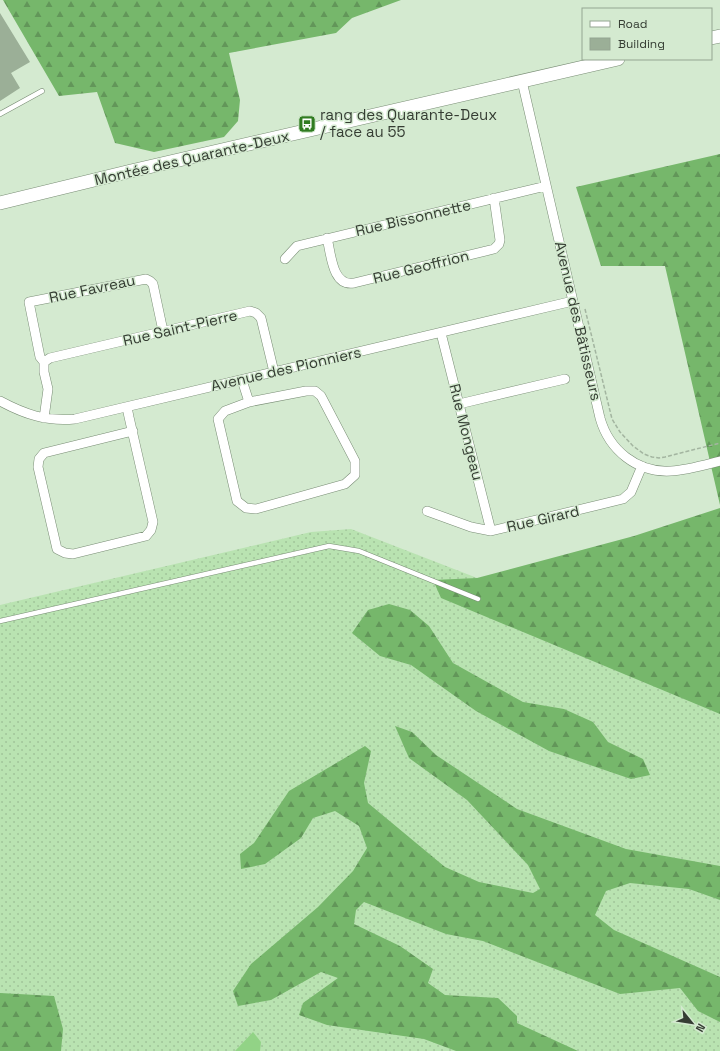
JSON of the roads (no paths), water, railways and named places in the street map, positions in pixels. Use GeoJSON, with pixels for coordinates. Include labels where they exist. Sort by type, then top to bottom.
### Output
{"type":"FeatureCollection","features":[{"type":"Feature","properties":{"kind":"main road","name":"Montée des Quarante-Deux"},"geometry":{"type":"LineString","coordinates":[[0,203],[614,60]]}},
{"type":"Feature","properties":{"kind":"street","name":"Avenue des Bâtisseurs"},"geometry":{"type":"LineString","coordinates":[[522,81],[604,429],[609,440],[617,450],[631,461],[659,471],[671,471],[720,461]]}},
{"type":"Feature","properties":{"kind":"street","name":"Rue Bissonnette"},"geometry":{"type":"LineString","coordinates":[[285,259],[296,246],[546,186]]}},
{"type":"Feature","properties":{"kind":"street","name":"Rue Geoffrion"},"geometry":{"type":"LineString","coordinates":[[327,238],[336,275],[343,282],[354,283],[494,249],[499,244],[500,237],[494,198]]}},
{"type":"Feature","properties":{"kind":"street","name":"Rue Favreau"},"geometry":{"type":"LineString","coordinates":[[44,362],[40,357],[28,302],[146,278],[153,284],[163,331]]}},
{"type":"Feature","properties":{"kind":"street","name":"Avenue des Pionniers"},"geometry":{"type":"LineString","coordinates":[[0,401],[28,414],[44,418],[61,420],[75,419],[573,301]]}},
{"type":"Feature","properties":{"kind":"street","name":"Rue Saint-Pierre"},"geometry":{"type":"LineString","coordinates":[[44,362],[50,358],[163,331],[248,312],[254,312],[258,314],[261,320],[274,372]]}},
{"type":"Feature","properties":{"kind":"street","name":"Rue Mongeau"},"geometry":{"type":"LineString","coordinates":[[441,332],[491,531]]}},
{"type":"Feature","properties":{"kind":"street"},"geometry":{"type":"LineString","coordinates":[[44,362],[44,372],[48,389],[44,418]]}},
{"type":"Feature","properties":{"kind":"street"},"geometry":{"type":"LineString","coordinates":[[458,404],[565,379]]}},
{"type":"Feature","properties":{"kind":"street"},"geometry":{"type":"LineString","coordinates":[[242,380],[248,402]]}},
{"type":"Feature","properties":{"kind":"street"},"geometry":{"type":"LineString","coordinates":[[306,391],[315,392],[321,396],[356,461],[355,475],[345,484],[256,509],[246,508],[237,502],[218,419],[225,411],[248,402],[306,391]]}},
{"type":"Feature","properties":{"kind":"street"},"geometry":{"type":"LineString","coordinates":[[127,407],[153,522],[151,530],[146,536],[73,554],[65,553],[57,548],[38,467],[39,459],[44,453],[132,431]]}},
{"type":"Feature","properties":{"kind":"street","name":"Rue Girard"},"geometry":{"type":"LineString","coordinates":[[427,511],[471,527],[491,531],[623,499],[631,492],[642,466]]}},
{"type":"Feature","properties":{"kind":"lane"},"geometry":{"type":"LineString","coordinates":[[0,114],[42,91]]}},
{"type":"Feature","properties":{"kind":"lane"},"geometry":{"type":"LineString","coordinates":[[0,621],[329,546],[359,551],[478,600]]}},
{"type":"Feature","properties":{"kind":"place","name":"rang des Quarante-Deux / face au 55"},"geometry":{"type":"Point","coordinates":[307,124]}}]}
